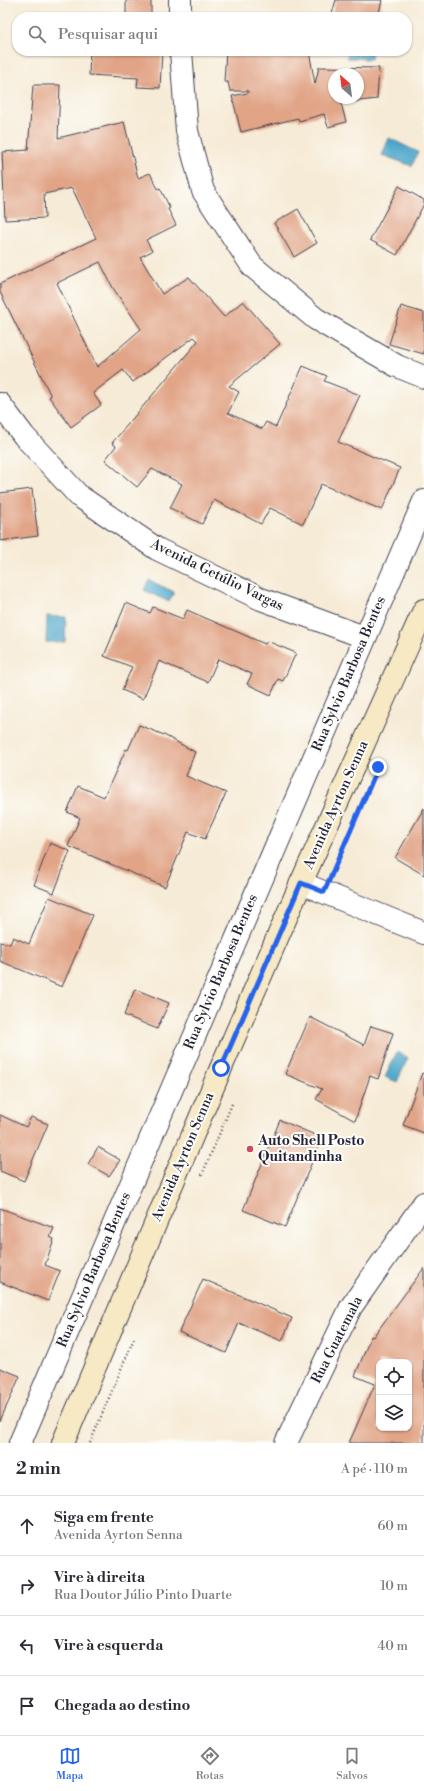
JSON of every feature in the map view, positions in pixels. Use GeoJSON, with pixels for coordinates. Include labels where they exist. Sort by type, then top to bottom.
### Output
{"type":"FeatureCollection","features":[{"type":"Feature","properties":{"kind":"main road","name":"Avenida Ayrton Senna"},"geometry":{"type":"LineString","coordinates":[[63,1443],[188,1143],[301,883],[424,610]]}},
{"type":"Feature","properties":{"kind":"street"},"geometry":{"type":"LineString","coordinates":[[180,0],[180,12]]}},
{"type":"Feature","properties":{"kind":"street"},"geometry":{"type":"LineString","coordinates":[[181,56],[187,131],[203,191],[252,266],[316,319],[397,366],[424,377]]}},
{"type":"Feature","properties":{"kind":"street","name":"Avenida Getúlio Vargas"},"geometry":{"type":"LineString","coordinates":[[0,404],[24,436],[79,496],[157,549],[261,599],[364,637]]}},
{"type":"Feature","properties":{"kind":"street","name":"Rua Sylvio Barbosa Bentes"},"geometry":{"type":"LineString","coordinates":[[20,1443],[364,637],[424,501]]}},
{"type":"Feature","properties":{"kind":"street"},"geometry":{"type":"LineString","coordinates":[[301,883],[424,933]]}},
{"type":"Feature","properties":{"kind":"street","name":"Rua Guatemala"},"geometry":{"type":"LineString","coordinates":[[286,1443],[351,1307],[424,1203]]}},
{"type":"Feature","properties":{"kind":"path"},"geometry":{"type":"LineString","coordinates":[[201,1177],[235,1098]]}},
{"type":"Feature","properties":{"kind":"path"},"geometry":{"type":"LineString","coordinates":[[90,1443],[136,1334]]}},
{"type":"Feature","properties":{"kind":"water"},"geometry":{"type":"Polygon","coordinates":[[[347,56],[371,56],[371,59],[347,58],[347,56]]]}},
{"type":"Feature","properties":{"kind":"water"},"geometry":{"type":"Polygon","coordinates":[[[389,138],[418,152],[412,166],[382,155],[389,138]]]}},
{"type":"Feature","properties":{"kind":"water"},"geometry":{"type":"Polygon","coordinates":[[[149,580],[174,592],[169,602],[144,590],[149,580]]]}},
{"type":"Feature","properties":{"kind":"water"},"geometry":{"type":"Polygon","coordinates":[[[47,616],[66,617],[65,642],[46,642],[47,616]]]}},
{"type":"Feature","properties":{"kind":"water"},"geometry":{"type":"Polygon","coordinates":[[[397,1052],[408,1058],[397,1082],[385,1077],[397,1052]]]}},
{"type":"Feature","properties":{"kind":"building"},"geometry":{"type":"Polygon","coordinates":[[[126,0],[151,0],[151,12],[126,12],[126,0]]]}},
{"type":"Feature","properties":{"kind":"building"},"geometry":{"type":"Polygon","coordinates":[[[336,0],[382,0],[379,12],[332,12],[336,0]]]}},
{"type":"Feature","properties":{"kind":"building"},"geometry":{"type":"Polygon","coordinates":[[[90,56],[162,56],[160,88],[137,87],[138,78],[89,75],[90,56]]]}},
{"type":"Feature","properties":{"kind":"building"},"geometry":{"type":"Polygon","coordinates":[[[226,56],[310,56],[315,84],[319,67],[379,68],[377,99],[364,100],[364,68],[328,68],[328,104],[341,104],[346,122],[328,127],[324,114],[299,121],[298,118],[241,132],[232,96],[248,93],[248,91],[230,91],[228,82],[224,82],[226,56]]]}},
{"type":"Feature","properties":{"kind":"building"},"geometry":{"type":"Polygon","coordinates":[[[33,85],[60,85],[58,138],[124,122],[138,178],[150,173],[158,189],[160,188],[170,208],[168,209],[176,225],[146,240],[152,251],[140,257],[162,294],[189,277],[224,317],[243,301],[280,344],[229,386],[239,392],[228,413],[262,429],[266,422],[276,427],[303,366],[327,376],[324,381],[360,395],[338,442],[400,468],[382,510],[321,484],[303,524],[270,508],[261,524],[214,500],[202,524],[170,508],[182,484],[152,469],[137,487],[105,460],[116,446],[112,443],[198,341],[194,337],[133,382],[123,370],[93,393],[101,405],[71,427],[49,397],[51,396],[0,292],[0,284],[96,238],[72,188],[44,194],[45,218],[5,220],[2,152],[28,150],[33,85]],[[100,262],[57,283],[97,367],[141,329],[113,288],[100,262]]]}},
{"type":"Feature","properties":{"kind":"building"},"geometry":{"type":"Polygon","coordinates":[[[399,186],[424,200],[424,204],[397,255],[370,240],[399,186]]]}},
{"type":"Feature","properties":{"kind":"building"},"geometry":{"type":"Polygon","coordinates":[[[298,209],[317,243],[294,257],[274,223],[298,209]]]}},
{"type":"Feature","properties":{"kind":"building"},"geometry":{"type":"Polygon","coordinates":[[[401,306],[424,313],[424,354],[389,344],[401,306]]]}},
{"type":"Feature","properties":{"kind":"building"},"geometry":{"type":"Polygon","coordinates":[[[32,489],[38,536],[0,541],[0,493],[32,489]]]}},
{"type":"Feature","properties":{"kind":"building"},"geometry":{"type":"Polygon","coordinates":[[[126,603],[150,613],[153,607],[183,619],[187,610],[265,644],[267,641],[296,653],[283,681],[278,679],[271,695],[247,684],[252,674],[218,659],[208,682],[159,661],[143,699],[122,690],[132,667],[104,656],[126,603]]]}},
{"type":"Feature","properties":{"kind":"building"},"geometry":{"type":"Polygon","coordinates":[[[139,725],[164,735],[195,752],[186,776],[226,793],[205,839],[188,832],[165,887],[68,846],[80,818],[67,812],[78,786],[104,797],[139,725]]]}},
{"type":"Feature","properties":{"kind":"building"},"geometry":{"type":"Polygon","coordinates":[[[424,808],[424,875],[395,858],[424,808]]]}},
{"type":"Feature","properties":{"kind":"building"},"geometry":{"type":"Polygon","coordinates":[[[50,843],[70,851],[54,893],[34,885],[50,843]]]}},
{"type":"Feature","properties":{"kind":"building"},"geometry":{"type":"Polygon","coordinates":[[[49,897],[93,915],[62,987],[0,961],[0,942],[10,944],[13,937],[29,944],[49,897]]]}},
{"type":"Feature","properties":{"kind":"building"},"geometry":{"type":"Polygon","coordinates":[[[135,989],[169,1003],[157,1029],[124,1015],[135,989]]]}},
{"type":"Feature","properties":{"kind":"building"},"geometry":{"type":"Polygon","coordinates":[[[310,1017],[364,1045],[371,1026],[393,1033],[378,1079],[370,1076],[355,1121],[316,1099],[322,1089],[285,1074],[310,1017]]]}},
{"type":"Feature","properties":{"kind":"building"},"geometry":{"type":"Polygon","coordinates":[[[422,1073],[424,1074],[424,1133],[403,1125],[422,1073]]]}},
{"type":"Feature","properties":{"kind":"building"},"geometry":{"type":"Polygon","coordinates":[[[0,1115],[26,1127],[31,1117],[48,1124],[24,1181],[0,1171],[0,1115]]]}},
{"type":"Feature","properties":{"kind":"building"},"geometry":{"type":"Polygon","coordinates":[[[280,1120],[322,1138],[285,1227],[243,1210],[280,1120]]]}},
{"type":"Feature","properties":{"kind":"building"},"geometry":{"type":"Polygon","coordinates":[[[98,1147],[120,1160],[109,1176],[88,1164],[98,1147]]]}},
{"type":"Feature","properties":{"kind":"building"},"geometry":{"type":"Polygon","coordinates":[[[0,1208],[54,1228],[50,1237],[54,1239],[45,1265],[60,1271],[48,1301],[0,1282],[0,1208]]]}},
{"type":"Feature","properties":{"kind":"building"},"geometry":{"type":"Polygon","coordinates":[[[424,1268],[424,1443],[349,1443],[375,1384],[355,1376],[371,1336],[373,1337],[424,1268]]]}},
{"type":"Feature","properties":{"kind":"building"},"geometry":{"type":"Polygon","coordinates":[[[203,1279],[292,1318],[282,1341],[239,1323],[226,1353],[179,1332],[203,1279]]]}},
{"type":"Feature","properties":{"kind":"building"},"geometry":{"type":"Polygon","coordinates":[[[0,1368],[20,1376],[0,1421],[0,1368]]]}},
{"type":"Feature","properties":{"kind":"place","name":"Auto Shell Posto Quitandinha"},"geometry":{"type":"Point","coordinates":[250,1149]}},
{"type":"Feature","properties":{"kind":"route"},"geometry":{"type":"LineString","coordinates":[[221,1068],[301,883],[324,892],[378,767]]}}]}
